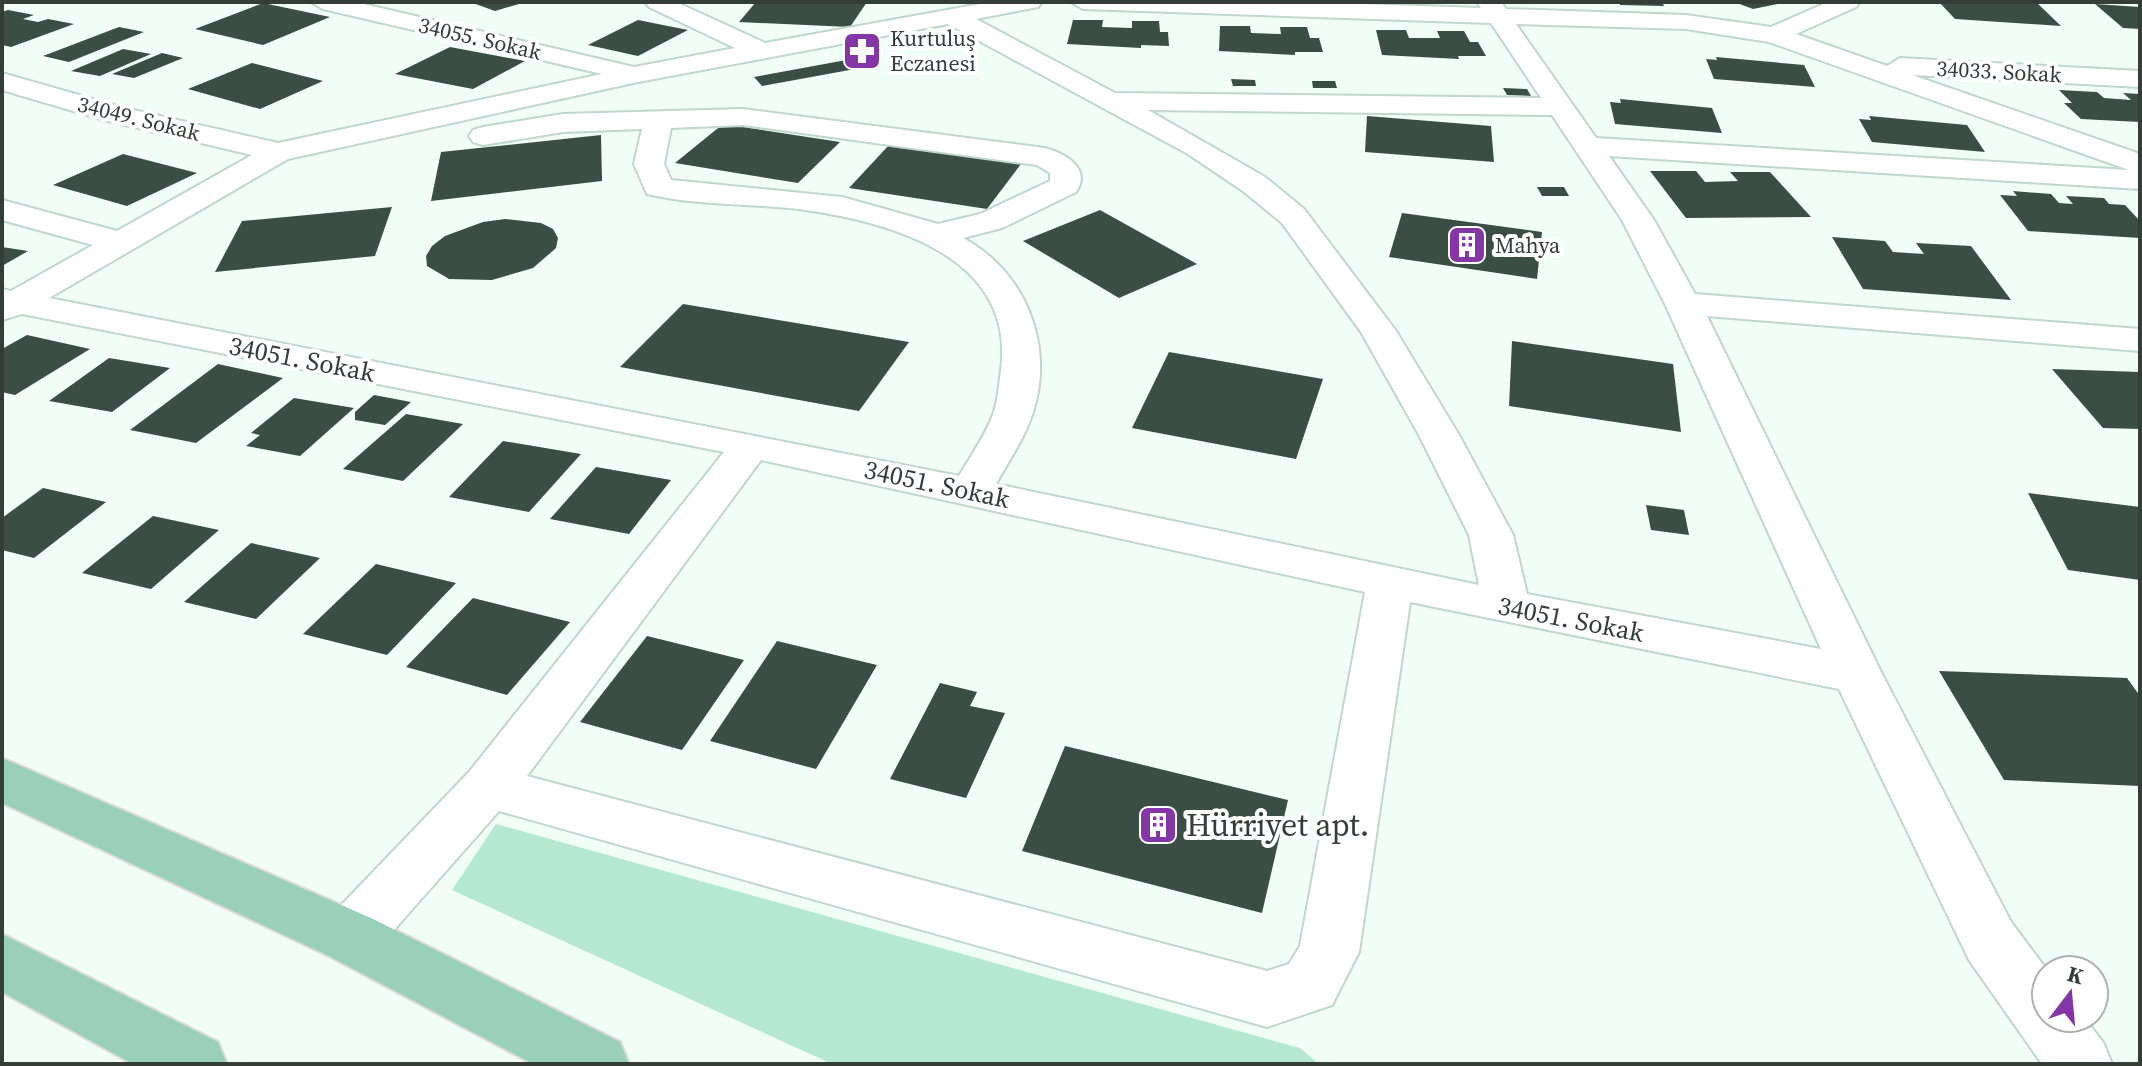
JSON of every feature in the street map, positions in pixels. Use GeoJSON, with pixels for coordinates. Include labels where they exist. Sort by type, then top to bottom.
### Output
{"type":"FeatureCollection","features":[{"type":"Feature","properties":{"kind":"main road"},"geometry":{"type":"LineString","coordinates":[[2,779],[350,937],[597,1064]]}},
{"type":"Feature","properties":{"kind":"main road"},"geometry":{"type":"LineString","coordinates":[[2,961],[168,1058]]}},
{"type":"Feature","properties":{"kind":"street","name":"34055. Sokak"},"geometry":{"type":"LineString","coordinates":[[323,2],[638,74]]}},
{"type":"Feature","properties":{"kind":"street"},"geometry":{"type":"LineString","coordinates":[[657,2],[761,51]]}},
{"type":"Feature","properties":{"kind":"street"},"geometry":{"type":"LineString","coordinates":[[842,38],[890,18],[909,2]]}},
{"type":"Feature","properties":{"kind":"street"},"geometry":{"type":"LineString","coordinates":[[7,305],[125,243],[278,152],[638,74],[1030,2]]}},
{"type":"Feature","properties":{"kind":"street"},"geometry":{"type":"LineString","coordinates":[[1083,2],[1494,9],[1686,22],[1774,35],[2140,164]]}},
{"type":"Feature","properties":{"kind":"street"},"geometry":{"type":"LineString","coordinates":[[1774,35],[1848,2]]}},
{"type":"Feature","properties":{"kind":"street"},"geometry":{"type":"LineString","coordinates":[[1494,9],[1638,220],[1683,304],[1857,674],[1990,941],[2030,996]]}},
{"type":"Feature","properties":{"kind":"street"},"geometry":{"type":"LineString","coordinates":[[953,17],[1198,148],[1254,184],[1293,216],[1378,331],[1439,435],[1491,535],[1507,607]]}},
{"type":"Feature","properties":{"kind":"street","name":"34033. Sokak"},"geometry":{"type":"LineString","coordinates":[[1858,65],[2140,79]]}},
{"type":"Feature","properties":{"kind":"street","name":"34049. Sokak"},"geometry":{"type":"LineString","coordinates":[[2,81],[114,114],[278,152]]}},
{"type":"Feature","properties":{"kind":"street"},"geometry":{"type":"LineString","coordinates":[[1109,101],[1561,107]]}},
{"type":"Feature","properties":{"kind":"street"},"geometry":{"type":"LineString","coordinates":[[472,137],[563,123],[743,117],[1045,157],[1065,170],[1065,185],[991,221],[939,234]]}},
{"type":"Feature","properties":{"kind":"street"},"geometry":{"type":"LineString","coordinates":[[658,120],[649,164],[658,187],[690,195],[794,199],[868,210],[939,234],[980,263],[1008,297],[1021,349],[1015,405],[971,491]]}},
{"type":"Feature","properties":{"kind":"street"},"geometry":{"type":"LineString","coordinates":[[1589,146],[2140,180]]}},
{"type":"Feature","properties":{"kind":"street"},"geometry":{"type":"LineString","coordinates":[[2,210],[125,243]]}},
{"type":"Feature","properties":{"kind":"street"},"geometry":{"type":"LineString","coordinates":[[1683,304],[2140,340]]}},
{"type":"Feature","properties":{"kind":"street","name":"34051. Sokak"},"geometry":{"type":"LineString","coordinates":[[7,305],[751,445],[1390,579],[1507,607],[1857,674]]}},
{"type":"Feature","properties":{"kind":"street"},"geometry":{"type":"LineString","coordinates":[[350,937],[488,787],[751,445]]}},
{"type":"Feature","properties":{"kind":"street"},"geometry":{"type":"LineString","coordinates":[[488,787],[1267,999],[1310,985],[1329,952],[1390,579]]}},
{"type":"Feature","properties":{"kind":"street"},"geometry":{"type":"LineString","coordinates":[[2058,1034],[2080,1064]]}},
{"type":"Feature","properties":{"kind":"green space"},"geometry":{"type":"Polygon","coordinates":[[[496,824],[1300,1048],[1319,1064],[832,1064],[452,890],[496,824]]]}},
{"type":"Feature","properties":{"kind":"building"},"geometry":{"type":"Polygon","coordinates":[[[470,2],[522,2],[522,3],[495,11],[470,2]]]}},
{"type":"Feature","properties":{"kind":"building"},"geometry":{"type":"Polygon","coordinates":[[[756,2],[867,2],[850,27],[739,22],[756,2]]]}},
{"type":"Feature","properties":{"kind":"building"},"geometry":{"type":"Polygon","coordinates":[[[1620,2],[1662,2],[1664,6],[1620,5],[1620,2]]]}},
{"type":"Feature","properties":{"kind":"building"},"geometry":{"type":"Polygon","coordinates":[[[1734,2],[1783,2],[1783,3],[1753,9],[1734,2]]]}},
{"type":"Feature","properties":{"kind":"building"},"geometry":{"type":"Polygon","coordinates":[[[1939,2],[2036,2],[2061,26],[1955,19],[1939,2]]]}},
{"type":"Feature","properties":{"kind":"building"},"geometry":{"type":"Polygon","coordinates":[[[263,3],[330,17],[263,45],[195,29],[263,3]]]}},
{"type":"Feature","properties":{"kind":"building"},"geometry":{"type":"Polygon","coordinates":[[[2095,4],[2140,7],[2140,29],[2123,28],[2095,4]]]}},
{"type":"Feature","properties":{"kind":"building"},"geometry":{"type":"Polygon","coordinates":[[[8,10],[34,15],[23,19],[38,22],[48,19],[74,24],[11,47],[2,45],[2,12],[8,10]]]}},
{"type":"Feature","properties":{"kind":"building"},"geometry":{"type":"Polygon","coordinates":[[[638,20],[688,30],[638,56],[588,45],[638,20]]]}},
{"type":"Feature","properties":{"kind":"building"},"geometry":{"type":"Polygon","coordinates":[[[1073,20],[1103,20],[1102,27],[1132,28],[1132,21],[1159,21],[1160,32],[1168,32],[1169,46],[1141,45],[1141,48],[1067,44],[1073,20]]]}},
{"type":"Feature","properties":{"kind":"building"},"geometry":{"type":"Polygon","coordinates":[[[1220,26],[1250,26],[1251,33],[1281,34],[1280,27],[1307,27],[1310,38],[1319,38],[1323,52],[1295,52],[1295,55],[1219,51],[1220,26]]]}},
{"type":"Feature","properties":{"kind":"building"},"geometry":{"type":"Polygon","coordinates":[[[119,27],[144,32],[69,62],[43,56],[119,27]]]}},
{"type":"Feature","properties":{"kind":"building"},"geometry":{"type":"Polygon","coordinates":[[[1376,30],[1406,30],[1409,38],[1440,38],[1437,31],[1464,31],[1470,42],[1478,42],[1486,56],[1458,56],[1459,59],[1382,55],[1376,30]]]}},
{"type":"Feature","properties":{"kind":"building"},"geometry":{"type":"Polygon","coordinates":[[[450,47],[525,61],[473,89],[395,74],[450,47]]]}},
{"type":"Feature","properties":{"kind":"building"},"geometry":{"type":"Polygon","coordinates":[[[123,49],[151,54],[100,76],[71,71],[123,49]]]}},
{"type":"Feature","properties":{"kind":"building"},"geometry":{"type":"Polygon","coordinates":[[[162,53],[183,58],[134,78],[112,74],[162,53]]]}},
{"type":"Feature","properties":{"kind":"building"},"geometry":{"type":"Polygon","coordinates":[[[868,56],[877,65],[762,86],[754,77],[868,56]]]}},
{"type":"Feature","properties":{"kind":"building"},"geometry":{"type":"Polygon","coordinates":[[[1716,57],[1804,65],[1815,87],[1714,79],[1706,59],[1717,60],[1716,57]]]}},
{"type":"Feature","properties":{"kind":"building"},"geometry":{"type":"Polygon","coordinates":[[[252,63],[323,81],[260,109],[188,89],[252,63]]]}},
{"type":"Feature","properties":{"kind":"building"},"geometry":{"type":"Polygon","coordinates":[[[1231,79],[1255,80],[1256,86],[1233,86],[1231,79]]]}},
{"type":"Feature","properties":{"kind":"building"},"geometry":{"type":"Polygon","coordinates":[[[1312,81],[1335,81],[1337,88],[1313,88],[1312,81]]]}},
{"type":"Feature","properties":{"kind":"building"},"geometry":{"type":"Polygon","coordinates":[[[1503,88],[1527,89],[1531,96],[1507,95],[1503,88]]]}},
{"type":"Feature","properties":{"kind":"building"},"geometry":{"type":"Polygon","coordinates":[[[2059,90],[2097,92],[2104,98],[2131,100],[2123,93],[2140,94],[2140,122],[2081,119],[2064,103],[2072,103],[2059,90]]]}},
{"type":"Feature","properties":{"kind":"building"},"geometry":{"type":"Polygon","coordinates":[[[1620,99],[1712,108],[1722,133],[1615,124],[1610,102],[1621,103],[1620,99]]]}},
{"type":"Feature","properties":{"kind":"building"},"geometry":{"type":"Polygon","coordinates":[[[1367,116],[1491,126],[1494,162],[1365,152],[1367,116]]]}},
{"type":"Feature","properties":{"kind":"building"},"geometry":{"type":"Polygon","coordinates":[[[1869,116],[1967,125],[1985,152],[1872,142],[1859,119],[1871,120],[1869,116]]]}},
{"type":"Feature","properties":{"kind":"building"},"geometry":{"type":"Polygon","coordinates":[[[723,124],[840,142],[798,183],[675,163],[723,124]]]}},
{"type":"Feature","properties":{"kind":"building"},"geometry":{"type":"Polygon","coordinates":[[[601,135],[602,181],[431,201],[441,152],[601,135]]]}},
{"type":"Feature","properties":{"kind":"building"},"geometry":{"type":"Polygon","coordinates":[[[889,145],[1021,164],[987,209],[849,188],[889,145]]]}},
{"type":"Feature","properties":{"kind":"building"},"geometry":{"type":"Polygon","coordinates":[[[123,154],[197,173],[127,206],[53,185],[123,154]]]}},
{"type":"Feature","properties":{"kind":"building"},"geometry":{"type":"Polygon","coordinates":[[[1650,171],[1696,171],[1705,182],[1738,181],[1730,172],[1770,172],[1811,217],[1686,218],[1650,171]]]}},
{"type":"Feature","properties":{"kind":"building"},"geometry":{"type":"Polygon","coordinates":[[[1537,187],[1564,187],[1569,196],[1542,196],[1537,187]]]}},
{"type":"Feature","properties":{"kind":"building"},"geometry":{"type":"Polygon","coordinates":[[[2013,191],[2051,194],[2059,203],[2073,204],[2066,196],[2104,198],[2109,204],[2125,205],[2140,221],[2140,238],[2028,231],[2000,195],[2017,196],[2013,191]]]}},
{"type":"Feature","properties":{"kind":"building"},"geometry":{"type":"Polygon","coordinates":[[[392,207],[375,256],[215,272],[242,221],[392,207]]]}},
{"type":"Feature","properties":{"kind":"building"},"geometry":{"type":"Polygon","coordinates":[[[1100,210],[1197,264],[1119,298],[1023,241],[1100,210]]]}},
{"type":"Feature","properties":{"kind":"building","name":"Mahya"},"geometry":{"type":"Polygon","coordinates":[[[1402,213],[1542,232],[1537,279],[1389,257],[1402,213]]]}},
{"type":"Feature","properties":{"kind":"building"},"geometry":{"type":"Polygon","coordinates":[[[505,219],[541,223],[553,229],[558,238],[556,248],[533,268],[492,280],[449,279],[427,266],[426,256],[432,246],[445,236],[483,222],[505,219]]]}},
{"type":"Feature","properties":{"kind":"building"},"geometry":{"type":"Polygon","coordinates":[[[1832,237],[1885,241],[1893,252],[1924,254],[1916,243],[1971,246],[2011,300],[1863,289],[1832,237]]]}},
{"type":"Feature","properties":{"kind":"building"},"geometry":{"type":"Polygon","coordinates":[[[2,247],[28,251],[2,266],[2,247]]]}},
{"type":"Feature","properties":{"kind":"building"},"geometry":{"type":"Polygon","coordinates":[[[683,304],[909,342],[859,411],[620,367],[683,304]]]}},
{"type":"Feature","properties":{"kind":"building"},"geometry":{"type":"Polygon","coordinates":[[[27,335],[90,349],[15,395],[2,392],[2,349],[27,335]]]}},
{"type":"Feature","properties":{"kind":"building"},"geometry":{"type":"Polygon","coordinates":[[[1512,341],[1673,364],[1681,432],[1509,406],[1512,341]]]}},
{"type":"Feature","properties":{"kind":"building"},"geometry":{"type":"Polygon","coordinates":[[[1169,352],[1323,379],[1296,459],[1132,428],[1169,352]]]}},
{"type":"Feature","properties":{"kind":"building"},"geometry":{"type":"Polygon","coordinates":[[[109,358],[170,368],[112,412],[49,401],[109,358]]]}},
{"type":"Feature","properties":{"kind":"building"},"geometry":{"type":"Polygon","coordinates":[[[218,364],[283,378],[196,443],[130,430],[218,364]]]}},
{"type":"Feature","properties":{"kind":"building"},"geometry":{"type":"Polygon","coordinates":[[[2052,369],[2140,372],[2140,429],[2103,428],[2052,369]]]}},
{"type":"Feature","properties":{"kind":"building"},"geometry":{"type":"Polygon","coordinates":[[[374,395],[411,402],[385,425],[355,420],[355,412],[374,395]]]}},
{"type":"Feature","properties":{"kind":"building"},"geometry":{"type":"Polygon","coordinates":[[[294,398],[354,408],[300,456],[246,446],[260,435],[251,433],[294,398]]]}},
{"type":"Feature","properties":{"kind":"building"},"geometry":{"type":"Polygon","coordinates":[[[406,414],[463,424],[403,481],[343,469],[406,414]]]}},
{"type":"Feature","properties":{"kind":"building"},"geometry":{"type":"Polygon","coordinates":[[[503,441],[581,454],[529,512],[449,497],[503,441]]]}},
{"type":"Feature","properties":{"kind":"building"},"geometry":{"type":"Polygon","coordinates":[[[596,467],[671,480],[629,534],[550,519],[596,467]]]}},
{"type":"Feature","properties":{"kind":"building"},"geometry":{"type":"Polygon","coordinates":[[[43,488],[106,502],[34,558],[2,550],[2,518],[43,488]]]}},
{"type":"Feature","properties":{"kind":"building"},"geometry":{"type":"Polygon","coordinates":[[[2028,493],[2140,507],[2140,580],[2068,570],[2028,493]]]}},
{"type":"Feature","properties":{"kind":"building"},"geometry":{"type":"Polygon","coordinates":[[[1646,505],[1684,510],[1689,535],[1651,530],[1646,505]]]}},
{"type":"Feature","properties":{"kind":"building"},"geometry":{"type":"Polygon","coordinates":[[[153,516],[219,530],[151,589],[82,573],[153,516]]]}},
{"type":"Feature","properties":{"kind":"building"},"geometry":{"type":"Polygon","coordinates":[[[251,543],[320,558],[256,619],[184,602],[251,543]]]}},
{"type":"Feature","properties":{"kind":"building"},"geometry":{"type":"Polygon","coordinates":[[[376,564],[456,583],[387,655],[303,634],[376,564]]]}},
{"type":"Feature","properties":{"kind":"building"},"geometry":{"type":"Polygon","coordinates":[[[473,598],[570,622],[507,695],[406,667],[473,598]]]}},
{"type":"Feature","properties":{"kind":"building"},"geometry":{"type":"Polygon","coordinates":[[[647,636],[744,660],[682,750],[580,722],[647,636]]]}},
{"type":"Feature","properties":{"kind":"building"},"geometry":{"type":"Polygon","coordinates":[[[777,641],[877,665],[816,769],[710,741],[777,641]]]}},
{"type":"Feature","properties":{"kind":"building"},"geometry":{"type":"Polygon","coordinates":[[[1939,671],[2127,678],[2140,696],[2140,786],[2004,780],[1939,671]]]}},
{"type":"Feature","properties":{"kind":"building"},"geometry":{"type":"Polygon","coordinates":[[[940,683],[977,692],[970,706],[1005,713],[966,798],[890,779],[940,683]]]}},
{"type":"Feature","properties":{"kind":"building","name":"Hürriyet apt."},"geometry":{"type":"Polygon","coordinates":[[[1065,746],[1288,800],[1262,913],[1022,851],[1065,746]]]}},
{"type":"Feature","properties":{"kind":"place","name":"Kurtuluş Eczanesi"},"geometry":{"type":"Point","coordinates":[862,51]}},
{"type":"Feature","properties":{"kind":"place","name":"Mahya"},"geometry":{"type":"Point","coordinates":[1467,245]}},
{"type":"Feature","properties":{"kind":"place","name":"Hürriyet apt."},"geometry":{"type":"Point","coordinates":[1158,825]}}]}
